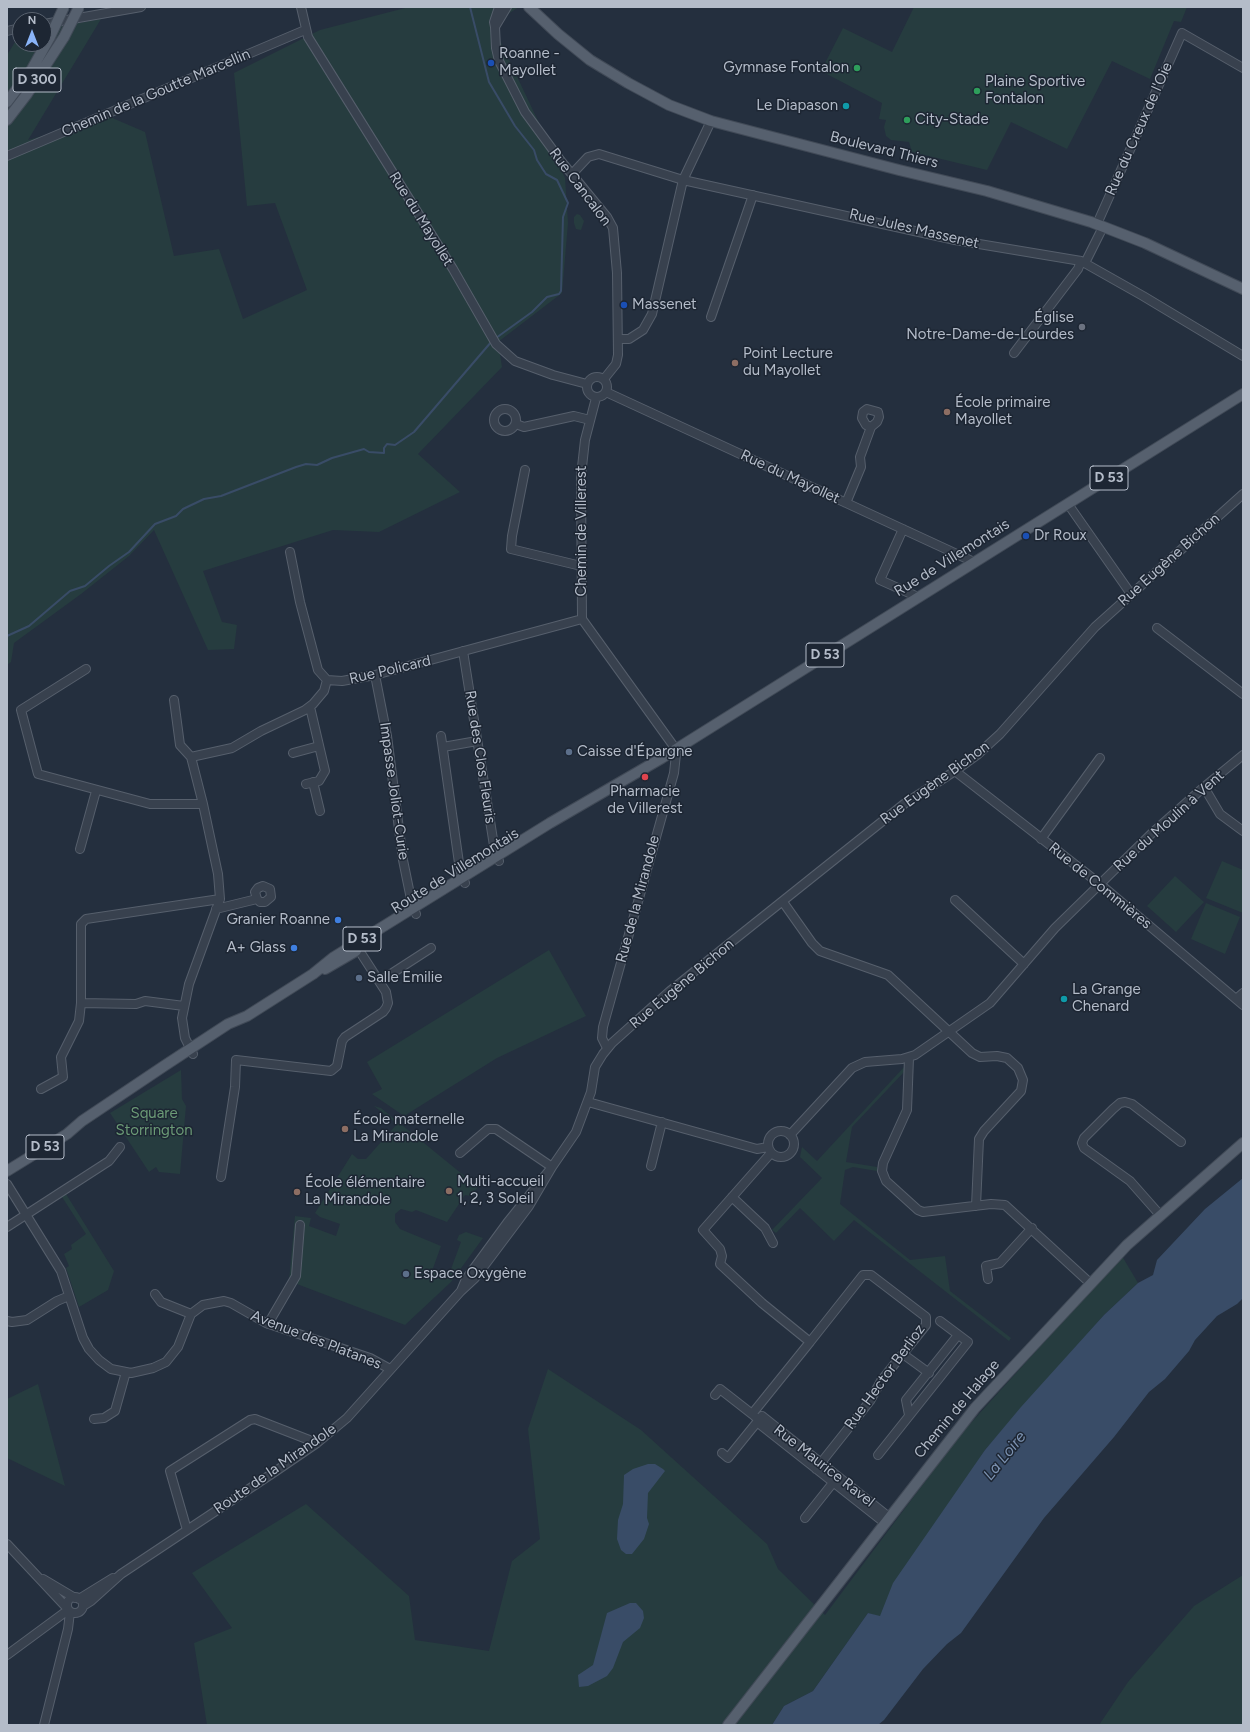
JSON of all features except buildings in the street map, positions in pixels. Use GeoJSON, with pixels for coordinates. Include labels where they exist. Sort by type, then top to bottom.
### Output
{"type":"FeatureCollection","features":[{"type":"Feature","properties":{"kind":"main road","name":"D 300"},"geometry":{"type":"LineString","coordinates":[[7,102],[32,69],[64,7]]}},
{"type":"Feature","properties":{"kind":"main road","name":"D 300"},"geometry":{"type":"LineString","coordinates":[[7,120],[27,94],[64,37],[79,7]]}},
{"type":"Feature","properties":{"kind":"main road","name":"Boulevard Thiers"},"geometry":{"type":"LineString","coordinates":[[529,7],[590,60],[628,83],[670,105],[710,120],[899,170],[987,191],[1100,226],[1145,243],[1225,282],[1243,289]]}},
{"type":"Feature","properties":{"kind":"main road","name":"Boulevard Thiers"},"geometry":{"type":"LineString","coordinates":[[539,7],[548,25]]}},
{"type":"Feature","properties":{"kind":"main road","name":"Boulevard Thiers"},"geometry":{"type":"LineString","coordinates":[[1225,282],[1243,294]]}},
{"type":"Feature","properties":{"kind":"main road","name":"Rue de Villemontais"},"geometry":{"type":"LineString","coordinates":[[676,748],[1243,394]]}},
{"type":"Feature","properties":{"kind":"main road","name":"Route de Villemontais"},"geometry":{"type":"LineString","coordinates":[[7,1164],[82,1121],[151,1076],[167,1070],[228,1024],[247,1016],[313,974],[333,966],[357,946],[498,859],[550,823],[676,748]]}},
{"type":"Feature","properties":{"kind":"main road","name":"Route de Villemontais"},"geometry":{"type":"LineString","coordinates":[[7,1171],[67,1134],[82,1121]]}},
{"type":"Feature","properties":{"kind":"main road","name":"Chemin de Halage"},"geometry":{"type":"LineString","coordinates":[[728,1725],[974,1408],[1127,1245],[1243,1143]]}},
{"type":"Feature","properties":{"kind":"street"},"geometry":{"type":"LineString","coordinates":[[52,23],[141,7]]}},
{"type":"Feature","properties":{"kind":"street","name":"Rue du Mayollet"},"geometry":{"type":"LineString","coordinates":[[301,7],[305,30],[453,269],[490,336],[497,345],[515,361],[553,376],[586,384]]}},
{"type":"Feature","properties":{"kind":"street","name":"Rue Cancalon"},"geometry":{"type":"LineString","coordinates":[[499,7],[494,22],[496,48],[499,61],[512,88],[525,112],[543,138],[607,217],[613,228],[617,273],[618,339],[616,364],[604,379]]}},
{"type":"Feature","properties":{"kind":"street"},"geometry":{"type":"LineString","coordinates":[[495,27],[507,7]]}},
{"type":"Feature","properties":{"kind":"street","name":"Chemin de la Goutte Marcellin"},"geometry":{"type":"LineString","coordinates":[[7,156],[305,30]]}},
{"type":"Feature","properties":{"kind":"street","name":"Rue du Creux de l'Oie"},"geometry":{"type":"LineString","coordinates":[[1014,353],[1083,262],[1100,226],[1182,33],[1243,68]]}},
{"type":"Feature","properties":{"kind":"street"},"geometry":{"type":"LineString","coordinates":[[618,339],[629,339],[642,330],[652,314],[683,180],[710,120]]}},
{"type":"Feature","properties":{"kind":"street","name":"Rue Jules Massenet"},"geometry":{"type":"LineString","coordinates":[[572,174],[588,157],[600,154],[683,180],[962,241],[1083,262],[1243,356]]}},
{"type":"Feature","properties":{"kind":"street"},"geometry":{"type":"LineString","coordinates":[[711,317],[753,195]]}},
{"type":"Feature","properties":{"kind":"street"},"geometry":{"type":"LineString","coordinates":[[596,376],[604,379],[607,387],[606,392],[596,398],[590,396],[587,392],[586,384],[596,376]]}},
{"type":"Feature","properties":{"kind":"street","name":"Rue du Mayollet"},"geometry":{"type":"LineString","coordinates":[[606,392],[974,562]]}},
{"type":"Feature","properties":{"kind":"street","name":"Chemin de Villerest"},"geometry":{"type":"LineString","coordinates":[[582,619],[581,476],[590,420],[596,398]]}},
{"type":"Feature","properties":{"kind":"street"},"geometry":{"type":"LineString","coordinates":[[516,424],[524,427],[574,416],[590,420]]}},
{"type":"Feature","properties":{"kind":"street"},"geometry":{"type":"LineString","coordinates":[[846,503],[861,467],[860,457],[871,427]]}},
{"type":"Feature","properties":{"kind":"street"},"geometry":{"type":"LineString","coordinates":[[525,470],[512,536],[511,549],[581,566]]}},
{"type":"Feature","properties":{"kind":"street","name":"Rue Eugène Bichon"},"geometry":{"type":"LineString","coordinates":[[588,1102],[595,1067],[607,1048],[670,991],[904,804],[977,755],[1000,734],[1095,627],[1243,494]]}},
{"type":"Feature","properties":{"kind":"street"},"geometry":{"type":"LineString","coordinates":[[1068,504],[1131,594]]}},
{"type":"Feature","properties":{"kind":"street"},"geometry":{"type":"LineString","coordinates":[[903,529],[880,580],[918,597]]}},
{"type":"Feature","properties":{"kind":"street","name":"Rue Policard"},"geometry":{"type":"LineString","coordinates":[[290,552],[300,602],[318,670],[327,680],[342,681],[375,675],[582,619]]}},
{"type":"Feature","properties":{"kind":"street"},"geometry":{"type":"LineString","coordinates":[[582,619],[676,748]]}},
{"type":"Feature","properties":{"kind":"street"},"geometry":{"type":"LineString","coordinates":[[1157,628],[1243,694]]}},
{"type":"Feature","properties":{"kind":"street","name":"Rue des Clos Fleuris"},"geometry":{"type":"LineString","coordinates":[[463,651],[498,859]]}},
{"type":"Feature","properties":{"kind":"street"},"geometry":{"type":"LineString","coordinates":[[86,669],[21,710],[38,774],[96,791],[150,804],[203,804]]}},
{"type":"Feature","properties":{"kind":"street","name":"Impasse Joliot-Curie"},"geometry":{"type":"LineString","coordinates":[[375,675],[387,736],[403,860],[415,911]]}},
{"type":"Feature","properties":{"kind":"street"},"geometry":{"type":"LineString","coordinates":[[190,758],[232,748],[261,731],[310,707],[324,692],[327,680]]}},
{"type":"Feature","properties":{"kind":"street"},"geometry":{"type":"LineString","coordinates":[[174,700],[180,745],[190,758],[203,804],[218,874],[220,899],[189,984],[184,1006],[182,1018],[185,1038],[192,1051]]}},
{"type":"Feature","properties":{"kind":"street"},"geometry":{"type":"LineString","coordinates":[[310,707],[325,771],[319,781],[310,783],[320,811]]}},
{"type":"Feature","properties":{"kind":"street"},"geometry":{"type":"LineString","coordinates":[[441,736],[460,870],[464,880]]}},
{"type":"Feature","properties":{"kind":"street"},"geometry":{"type":"LineString","coordinates":[[443,747],[477,741]]}},
{"type":"Feature","properties":{"kind":"street"},"geometry":{"type":"LineString","coordinates":[[293,753],[320,746]]}},
{"type":"Feature","properties":{"kind":"street","name":"Rue de la Mirandole"},"geometry":{"type":"LineString","coordinates":[[607,1048],[602,1038],[603,1026],[674,773],[676,748]]}},
{"type":"Feature","properties":{"kind":"street","name":"Rue du Moulin à Vent"},"geometry":{"type":"LineString","coordinates":[[909,1058],[984,1009],[1062,922],[1100,884],[1151,834],[1243,755]]}},
{"type":"Feature","properties":{"kind":"street"},"geometry":{"type":"LineString","coordinates":[[1041,839],[1100,758]]}},
{"type":"Feature","properties":{"kind":"street","name":"Rue de Commières"},"geometry":{"type":"LineString","coordinates":[[955,771],[1100,884],[1240,1002]]}},
{"type":"Feature","properties":{"kind":"street"},"geometry":{"type":"LineString","coordinates":[[1204,787],[1220,814],[1243,831]]}},
{"type":"Feature","properties":{"kind":"street"},"geometry":{"type":"LineString","coordinates":[[80,848],[96,791]]}},
{"type":"Feature","properties":{"kind":"street"},"geometry":{"type":"LineString","coordinates":[[41,1090],[63,1077],[61,1057],[78,1020],[81,1002],[81,924],[86,919],[220,899]]}},
{"type":"Feature","properties":{"kind":"street"},"geometry":{"type":"LineString","coordinates":[[216,909],[257,899]]}},
{"type":"Feature","properties":{"kind":"street"},"geometry":{"type":"LineString","coordinates":[[955,900],[1024,964]]}},
{"type":"Feature","properties":{"kind":"street"},"geometry":{"type":"LineString","coordinates":[[783,902],[812,943],[820,951],[888,975],[972,1053],[980,1057],[997,1056],[1007,1058],[1018,1068],[1023,1080],[1023,1086],[1018,1095],[979,1140],[976,1206]]}},
{"type":"Feature","properties":{"kind":"street"},"geometry":{"type":"LineString","coordinates":[[221,1177],[235,1087],[236,1060],[327,1072],[334,1070],[339,1061],[342,1041],[345,1037],[383,1012],[386,1008],[387,997],[380,981],[357,946]]}},
{"type":"Feature","properties":{"kind":"street"},"geometry":{"type":"LineString","coordinates":[[380,981],[431,948]]}},
{"type":"Feature","properties":{"kind":"street"},"geometry":{"type":"LineString","coordinates":[[1240,1002],[1243,993]]}},
{"type":"Feature","properties":{"kind":"street"},"geometry":{"type":"LineString","coordinates":[[81,1002],[136,1004],[145,1001],[184,1006]]}},
{"type":"Feature","properties":{"kind":"street"},"geometry":{"type":"LineString","coordinates":[[790,1135],[852,1068],[865,1062],[909,1058],[907,1110],[885,1157],[882,1171],[883,1177],[918,1210],[923,1212],[976,1206],[1005,1205],[1032,1228],[1090,1283]]}},
{"type":"Feature","properties":{"kind":"street"},"geometry":{"type":"LineString","coordinates":[[588,1102],[757,1149],[770,1150],[780,1157],[788,1155],[791,1152],[794,1143],[790,1135],[783,1131],[774,1132],[768,1139],[770,1150],[703,1230],[720,1249],[722,1256],[720,1264],[762,1303],[810,1342],[752,1414]]}},
{"type":"Feature","properties":{"kind":"street","name":"Route de la Mirandole"},"geometry":{"type":"LineString","coordinates":[[79,1601],[91,1601],[121,1574],[317,1443],[347,1418],[462,1290],[466,1279],[498,1241],[576,1132],[588,1102]]}},
{"type":"Feature","properties":{"kind":"street"},"geometry":{"type":"LineString","coordinates":[[1160,1215],[1130,1181],[1084,1148],[1082,1143],[1084,1138],[1113,1109],[1120,1103],[1125,1102],[1132,1104],[1181,1142]]}},
{"type":"Feature","properties":{"kind":"street"},"geometry":{"type":"LineString","coordinates":[[651,1166],[662,1122]]}},
{"type":"Feature","properties":{"kind":"street"},"geometry":{"type":"LineString","coordinates":[[460,1153],[488,1129],[496,1129],[552,1167]]}},
{"type":"Feature","properties":{"kind":"street"},"geometry":{"type":"LineString","coordinates":[[7,1227],[109,1161],[120,1147]]}},
{"type":"Feature","properties":{"kind":"street"},"geometry":{"type":"LineString","coordinates":[[7,1184],[61,1271],[83,1338],[89,1349],[99,1360],[111,1369],[126,1372],[144,1371],[166,1362],[178,1347],[191,1314],[161,1302],[155,1294]]}},
{"type":"Feature","properties":{"kind":"street"},"geometry":{"type":"LineString","coordinates":[[732,1197],[765,1228],[773,1243]]}},
{"type":"Feature","properties":{"kind":"street"},"geometry":{"type":"LineString","coordinates":[[268,1324],[296,1276],[300,1225]]}},
{"type":"Feature","properties":{"kind":"street"},"geometry":{"type":"LineString","coordinates":[[988,1278],[986,1266],[1000,1263],[1032,1228]]}},
{"type":"Feature","properties":{"kind":"street","name":"Rue Hector Berlioz"},"geometry":{"type":"LineString","coordinates":[[810,1342],[863,1275],[871,1275],[926,1316],[926,1325],[881,1381],[870,1401],[818,1466]]}},
{"type":"Feature","properties":{"kind":"street"},"geometry":{"type":"LineString","coordinates":[[7,1321],[12,1322],[27,1320],[57,1301],[69,1296]]}},
{"type":"Feature","properties":{"kind":"street","name":"Avenue des Platanes"},"geometry":{"type":"LineString","coordinates":[[191,1314],[203,1305],[224,1301],[268,1324],[370,1358],[390,1369]]}},
{"type":"Feature","properties":{"kind":"street"},"geometry":{"type":"LineString","coordinates":[[878,1455],[968,1342],[940,1321]]}},
{"type":"Feature","properties":{"kind":"street"},"geometry":{"type":"LineString","coordinates":[[909,1415],[906,1400],[958,1335]]}},
{"type":"Feature","properties":{"kind":"street"},"geometry":{"type":"LineString","coordinates":[[903,1354],[929,1373]]}},
{"type":"Feature","properties":{"kind":"street"},"geometry":{"type":"LineString","coordinates":[[94,1419],[104,1418],[115,1411],[120,1399],[126,1372]]}},
{"type":"Feature","properties":{"kind":"street","name":"Rue Maurice Ravel"},"geometry":{"type":"LineString","coordinates":[[715,1395],[720,1389],[888,1520]]}},
{"type":"Feature","properties":{"kind":"street"},"geometry":{"type":"LineString","coordinates":[[187,1530],[170,1471],[250,1420],[255,1419],[317,1443]]}},
{"type":"Feature","properties":{"kind":"street"},"geometry":{"type":"LineString","coordinates":[[722,1453],[728,1458],[759,1419]]}},
{"type":"Feature","properties":{"kind":"street"},"geometry":{"type":"LineString","coordinates":[[805,1518],[836,1479]]}},
{"type":"Feature","properties":{"kind":"street"},"geometry":{"type":"LineString","coordinates":[[7,1544],[68,1610],[75,1613],[79,1612],[79,1601]]}},
{"type":"Feature","properties":{"kind":"street"},"geometry":{"type":"LineString","coordinates":[[39,1577],[79,1601]]}},
{"type":"Feature","properties":{"kind":"street"},"geometry":{"type":"LineString","coordinates":[[44,1725],[68,1629],[68,1601],[79,1601]]}},
{"type":"Feature","properties":{"kind":"street"},"geometry":{"type":"LineString","coordinates":[[7,1655],[68,1610]]}},
{"type":"Feature","properties":{"kind":"green space"},"geometry":{"type":"Polygon","coordinates":[[[409,7],[519,7],[508,14],[496,32],[565,178],[568,223],[562,293],[498,342],[502,367],[418,454],[460,492],[379,532],[333,530],[203,571],[222,622],[237,625],[234,649],[208,650],[154,530],[129,556],[81,594],[14,643],[11,662],[7,665],[7,55],[12,47],[12,52],[52,52],[52,28],[101,19],[28,140],[110,117],[145,132],[174,256],[219,249],[243,319],[307,290],[275,203],[247,206],[234,73],[320,30],[409,7]]]}},
{"type":"Feature","properties":{"kind":"green space","name":"Plaine Sportive Fontalon"},"geometry":{"type":"Polygon","coordinates":[[[914,7],[1187,7],[1181,22],[1174,21],[1150,79],[1112,61],[1067,149],[1011,122],[987,170],[912,152],[909,142],[891,140],[886,136],[884,127],[886,120],[879,119],[882,103],[821,71],[843,28],[892,52],[914,7]]]}},
{"type":"Feature","properties":{"kind":"green space"},"geometry":{"type":"Polygon","coordinates":[[[577,214],[580,215],[584,221],[581,230],[576,229],[574,223],[574,217],[577,214]]]}},
{"type":"Feature","properties":{"kind":"green space"},"geometry":{"type":"Polygon","coordinates":[[[1222,861],[1243,870],[1243,913],[1206,898],[1222,861]]]}},
{"type":"Feature","properties":{"kind":"green space"},"geometry":{"type":"Polygon","coordinates":[[[1175,876],[1204,902],[1176,932],[1147,906],[1175,876]]]}},
{"type":"Feature","properties":{"kind":"green space"},"geometry":{"type":"Polygon","coordinates":[[[1206,903],[1240,917],[1225,954],[1191,939],[1206,903]]]}},
{"type":"Feature","properties":{"kind":"green space"},"geometry":{"type":"Polygon","coordinates":[[[549,950],[586,1016],[497,1058],[404,1116],[372,1094],[382,1089],[367,1062],[549,950]]]}},
{"type":"Feature","properties":{"kind":"green space"},"geometry":{"type":"Polygon","coordinates":[[[905,1066],[904,1072],[852,1127],[846,1162],[877,1167],[877,1171],[853,1167],[845,1170],[840,1204],[910,1260],[945,1256],[950,1291],[1011,1338],[1009,1341],[854,1220],[834,1241],[800,1208],[776,1233],[772,1230],[822,1178],[800,1157],[802,1147],[817,1161],[905,1066]]]}},
{"type":"Feature","properties":{"kind":"green space","name":"Square Storrington"},"geometry":{"type":"Polygon","coordinates":[[[181,1070],[182,1099],[186,1106],[180,1174],[159,1172],[156,1167],[149,1172],[110,1113],[181,1070]]]}},
{"type":"Feature","properties":{"kind":"green space"},"geometry":{"type":"Polygon","coordinates":[[[374,1106],[381,1108],[478,1187],[471,1196],[465,1195],[447,1222],[416,1210],[412,1212],[401,1209],[395,1214],[395,1222],[400,1229],[441,1246],[432,1271],[448,1277],[461,1242],[457,1240],[459,1235],[466,1232],[483,1238],[451,1282],[405,1325],[289,1281],[295,1216],[311,1218],[309,1226],[336,1236],[340,1224],[320,1217],[315,1213],[352,1154],[358,1159],[366,1159],[397,1124],[374,1106]]]}},
{"type":"Feature","properties":{"kind":"green space"},"geometry":{"type":"Polygon","coordinates":[[[66,1194],[114,1271],[108,1290],[79,1307],[66,1268],[69,1266],[64,1254],[72,1249],[71,1245],[86,1234],[62,1197],[66,1194]]]}},
{"type":"Feature","properties":{"kind":"green space"},"geometry":{"type":"Polygon","coordinates":[[[1122,1256],[1138,1283],[1104,1315],[985,1450],[880,1617],[868,1613],[813,1691],[784,1706],[772,1725],[207,1725],[194,1643],[232,1628],[192,1573],[306,1504],[409,1596],[415,1640],[489,1651],[512,1561],[540,1539],[528,1429],[548,1369],[641,1430],[767,1544],[778,1569],[825,1615],[960,1435],[1122,1256]]]}},
{"type":"Feature","properties":{"kind":"green space"},"geometry":{"type":"Polygon","coordinates":[[[38,1384],[65,1486],[7,1458],[7,1399],[38,1384]]]}},
{"type":"Feature","properties":{"kind":"green space"},"geometry":{"type":"Polygon","coordinates":[[[1243,1575],[1243,1725],[1099,1725],[1128,1682],[1194,1606],[1243,1575]]]}},
{"type":"Feature","properties":{"kind":"water","name":"La Loire"},"geometry":{"type":"Polygon","coordinates":[[[1243,1178],[1243,1298],[1237,1304],[1217,1316],[1195,1340],[1189,1351],[1165,1379],[1149,1392],[1114,1437],[1044,1518],[961,1633],[947,1644],[923,1669],[884,1720],[878,1725],[772,1725],[784,1706],[813,1691],[868,1613],[880,1616],[893,1583],[985,1450],[1021,1407],[1104,1315],[1138,1283],[1153,1275],[1157,1260],[1205,1209],[1243,1178]]]}},
{"type":"Feature","properties":{"kind":"water"},"geometry":{"type":"Polygon","coordinates":[[[648,1464],[655,1464],[665,1471],[648,1493],[647,1518],[649,1524],[644,1539],[632,1554],[626,1554],[621,1550],[617,1539],[618,1520],[623,1504],[624,1475],[633,1469],[648,1464]]]}},
{"type":"Feature","properties":{"kind":"water"},"geometry":{"type":"Polygon","coordinates":[[[630,1603],[636,1603],[643,1611],[644,1618],[640,1628],[623,1642],[613,1668],[607,1676],[588,1686],[579,1687],[578,1675],[593,1665],[607,1613],[630,1603]]]}},
{"type":"Feature","properties":{"kind":"waterway"},"geometry":{"type":"LineString","coordinates":[[470,7],[489,82],[515,126],[534,150],[537,160],[546,174],[557,180],[568,203],[563,217],[561,291],[559,294],[547,297],[532,312],[496,338]]}},
{"type":"Feature","properties":{"kind":"waterway"},"geometry":{"type":"LineString","coordinates":[[7,636],[29,626],[70,591],[85,586],[129,552],[155,524],[176,516],[183,509],[204,499],[221,496],[306,464],[317,465],[332,458],[364,449],[369,452],[384,453],[384,448],[387,444],[395,445],[414,432],[492,341]]}},
{"type":"Feature","properties":{"kind":"place","name":"Roanne - Mayollet"},"geometry":{"type":"Point","coordinates":[491,63]}},
{"type":"Feature","properties":{"kind":"place","name":"Gymnase Fontalon"},"geometry":{"type":"Point","coordinates":[857,68]}},
{"type":"Feature","properties":{"kind":"place","name":"Plaine Sportive Fontalon"},"geometry":{"type":"Point","coordinates":[977,91]}},
{"type":"Feature","properties":{"kind":"place","name":"Le Diapason"},"geometry":{"type":"Point","coordinates":[846,106]}},
{"type":"Feature","properties":{"kind":"place","name":"City-Stade"},"geometry":{"type":"Point","coordinates":[907,120]}},
{"type":"Feature","properties":{"kind":"place","name":"Massenet"},"geometry":{"type":"Point","coordinates":[624,305]}},
{"type":"Feature","properties":{"kind":"place","name":"Église Notre-Dame-de-Lourdes"},"geometry":{"type":"Point","coordinates":[1082,327]}},
{"type":"Feature","properties":{"kind":"place","name":"Point Lecture du Mayollet"},"geometry":{"type":"Point","coordinates":[735,363]}},
{"type":"Feature","properties":{"kind":"place","name":"École primaire Mayollet"},"geometry":{"type":"Point","coordinates":[947,412]}},
{"type":"Feature","properties":{"kind":"place","name":"Dr Roux"},"geometry":{"type":"Point","coordinates":[1026,536]}},
{"type":"Feature","properties":{"kind":"place","name":"Caisse d'Épargne"},"geometry":{"type":"Point","coordinates":[569,752]}},
{"type":"Feature","properties":{"kind":"place","name":"Pharmacie de Villerest"},"geometry":{"type":"Point","coordinates":[645,777]}},
{"type":"Feature","properties":{"kind":"place","name":"Granier Roanne"},"geometry":{"type":"Point","coordinates":[338,920]}},
{"type":"Feature","properties":{"kind":"place","name":"A+ Glass"},"geometry":{"type":"Point","coordinates":[294,948]}},
{"type":"Feature","properties":{"kind":"place","name":"Salle Emilie"},"geometry":{"type":"Point","coordinates":[359,978]}},
{"type":"Feature","properties":{"kind":"place","name":"La Grange Chenard"},"geometry":{"type":"Point","coordinates":[1064,999]}},
{"type":"Feature","properties":{"kind":"place","name":"École maternelle La Mirandole"},"geometry":{"type":"Point","coordinates":[345,1129]}},
{"type":"Feature","properties":{"kind":"place","name":"Multi-accueil 1, 2, 3 Soleil"},"geometry":{"type":"Point","coordinates":[449,1191]}},
{"type":"Feature","properties":{"kind":"place","name":"École élémentaire La Mirandole"},"geometry":{"type":"Point","coordinates":[297,1192]}},
{"type":"Feature","properties":{"kind":"place","name":"Espace Oxygène"},"geometry":{"type":"Point","coordinates":[406,1274]}}]}
